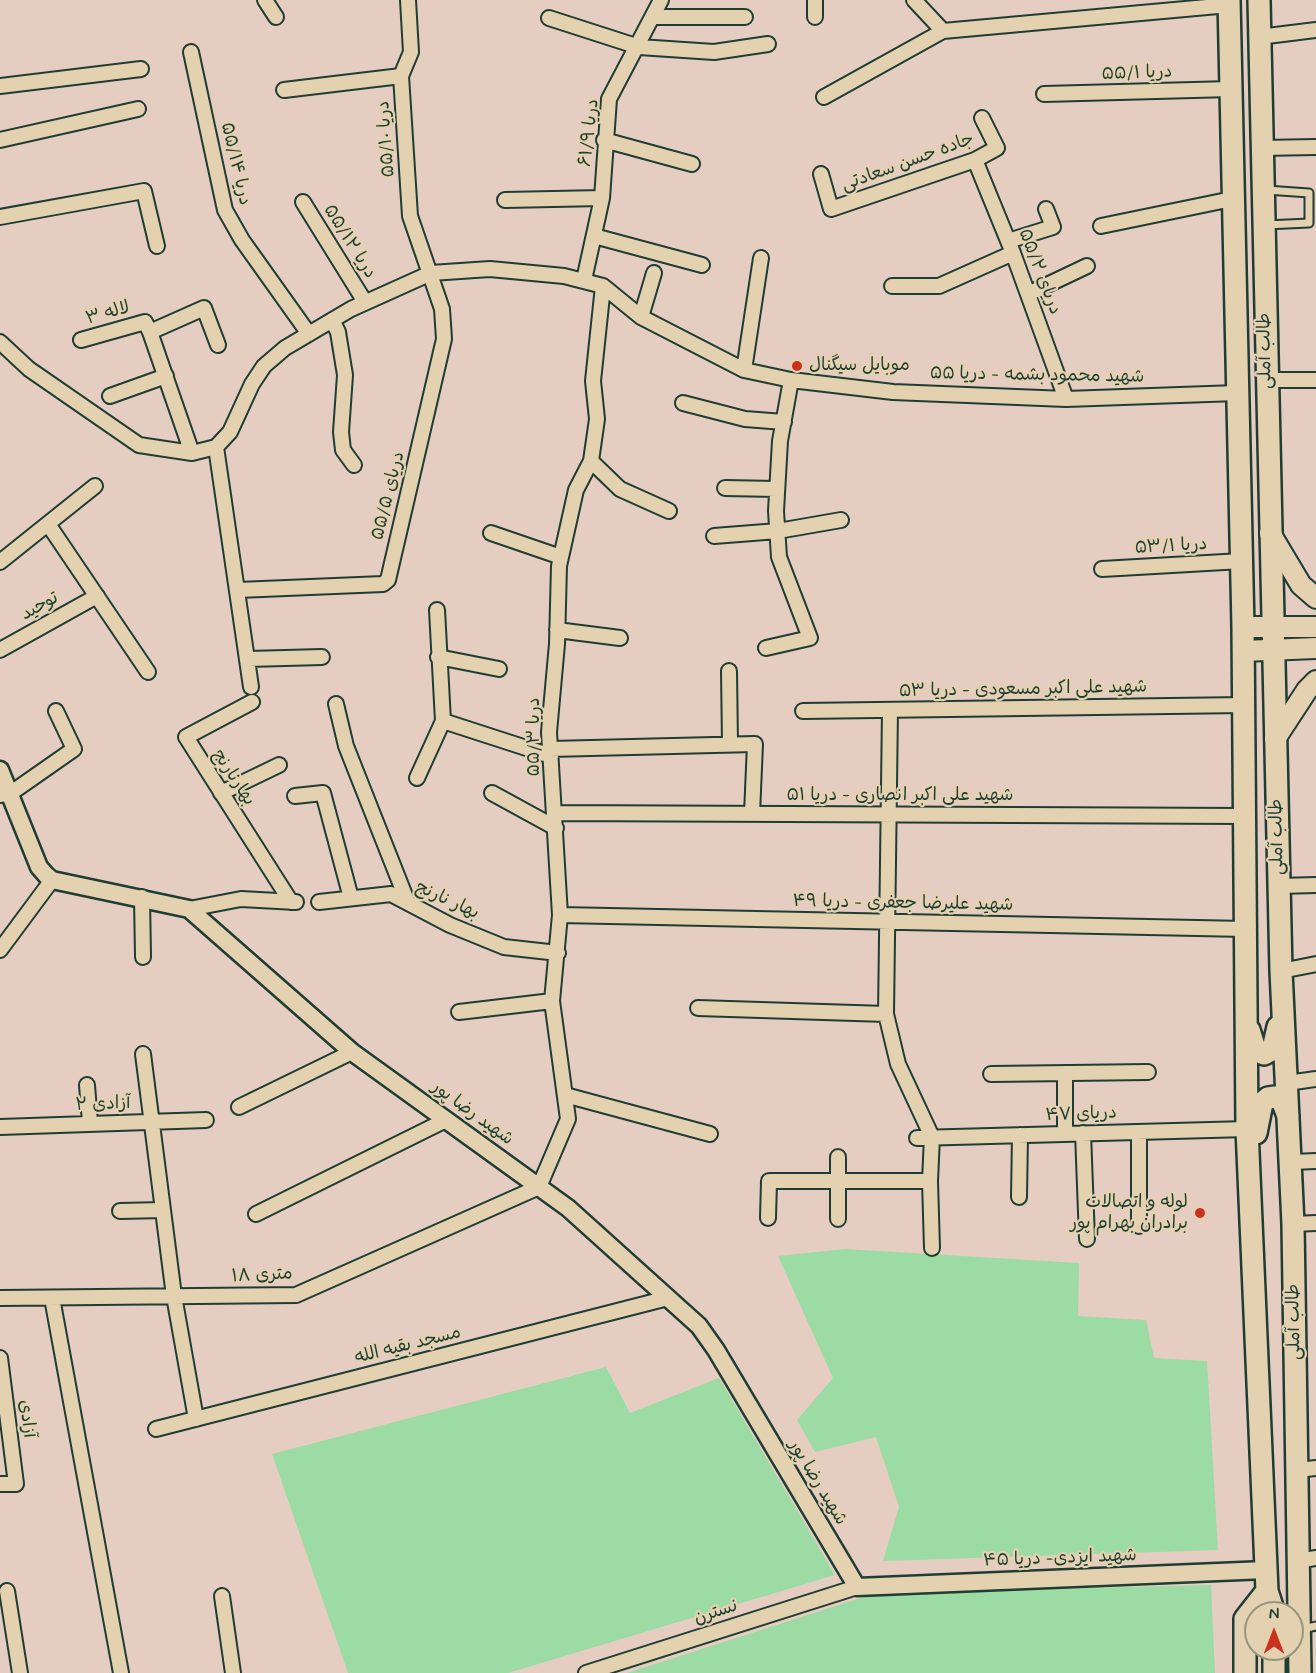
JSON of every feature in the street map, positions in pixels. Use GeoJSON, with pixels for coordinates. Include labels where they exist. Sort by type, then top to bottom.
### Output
{"type":"FeatureCollection","features":[{"type":"Feature","properties":{"kind":"main road","name":"طالب آملی"},"geometry":{"type":"LineString","coordinates":[[1259,0],[1281,971],[1306,1469],[1308,1628],[1300,1673]]}},
{"type":"Feature","properties":{"kind":"main road","name":"طالب آملی"},"geometry":{"type":"LineString","coordinates":[[1229,2],[1242,561],[1247,1129],[1267,1581],[1271,1601]]}},
{"type":"Feature","properties":{"kind":"main road"},"geometry":{"type":"LineString","coordinates":[[1270,533],[1301,585],[1316,598]]}},
{"type":"Feature","properties":{"kind":"main road"},"geometry":{"type":"LineString","coordinates":[[1243,627],[1316,627]]}},
{"type":"Feature","properties":{"kind":"main road"},"geometry":{"type":"LineString","coordinates":[[1243,651],[1316,648]]}},
{"type":"Feature","properties":{"kind":"main road"},"geometry":{"type":"LineString","coordinates":[[1275,739],[1316,681]]}},
{"type":"Feature","properties":{"kind":"main road"},"geometry":{"type":"LineString","coordinates":[[1245,1011],[1255,1049],[1269,1053],[1278,1038],[1281,971]]}},
{"type":"Feature","properties":{"kind":"main road"},"geometry":{"type":"LineString","coordinates":[[1248,1166],[1262,1103],[1268,1098],[1279,1098],[1290,1122]]}},
{"type":"Feature","properties":{"kind":"main road"},"geometry":{"type":"LineString","coordinates":[[1245,1673],[1245,1618],[1267,1581]]}},
{"type":"Feature","properties":{"kind":"main road"},"geometry":{"type":"LineString","coordinates":[[1308,1628],[1314,1673]]}},
{"type":"Feature","properties":{"kind":"street"},"geometry":{"type":"LineString","coordinates":[[265,0],[276,17]]}},
{"type":"Feature","properties":{"kind":"street","name":"دریا ۵۵/۱۰"},"geometry":{"type":"LineString","coordinates":[[408,0],[411,52],[401,76],[410,216],[431,273]]}},
{"type":"Feature","properties":{"kind":"street","name":"دریا ۶۱/۹"},"geometry":{"type":"LineString","coordinates":[[584,280],[602,198],[604,140],[609,99],[639,47],[662,0]]}},
{"type":"Feature","properties":{"kind":"street"},"geometry":{"type":"LineString","coordinates":[[815,0],[815,17]]}},
{"type":"Feature","properties":{"kind":"street"},"geometry":{"type":"LineString","coordinates":[[914,0],[943,31]]}},
{"type":"Feature","properties":{"kind":"street"},"geometry":{"type":"LineString","coordinates":[[824,98],[943,31],[1229,2]]}},
{"type":"Feature","properties":{"kind":"street"},"geometry":{"type":"LineString","coordinates":[[653,17],[745,17]]}},
{"type":"Feature","properties":{"kind":"street"},"geometry":{"type":"LineString","coordinates":[[549,18],[639,47],[714,52],[768,44]]}},
{"type":"Feature","properties":{"kind":"street"},"geometry":{"type":"LineString","coordinates":[[1259,38],[1316,30]]}},
{"type":"Feature","properties":{"kind":"street","name":"دریا ۵۵/۱۴"},"geometry":{"type":"LineString","coordinates":[[191,52],[225,210],[242,240],[309,334]]}},
{"type":"Feature","properties":{"kind":"street"},"geometry":{"type":"LineString","coordinates":[[0,86],[141,69]]}},
{"type":"Feature","properties":{"kind":"street"},"geometry":{"type":"LineString","coordinates":[[284,90],[401,76]]}},
{"type":"Feature","properties":{"kind":"street","name":"دریا ۵۵/۱"},"geometry":{"type":"LineString","coordinates":[[1044,94],[1230,89]]}},
{"type":"Feature","properties":{"kind":"street"},"geometry":{"type":"LineString","coordinates":[[0,140],[138,109]]}},
{"type":"Feature","properties":{"kind":"street","name":"جاده حسن سعادتی"},"geometry":{"type":"LineString","coordinates":[[821,174],[831,209],[975,159],[997,148],[982,118]]}},
{"type":"Feature","properties":{"kind":"street"},"geometry":{"type":"LineString","coordinates":[[604,140],[692,164]]}},
{"type":"Feature","properties":{"kind":"street"},"geometry":{"type":"LineString","coordinates":[[1261,148],[1316,147]]}},
{"type":"Feature","properties":{"kind":"street","name":"دریای ۵۵/۲"},"geometry":{"type":"LineString","coordinates":[[975,159],[1011,247],[1066,399]]}},
{"type":"Feature","properties":{"kind":"street"},"geometry":{"type":"LineString","coordinates":[[0,217],[144,191],[157,246]]}},
{"type":"Feature","properties":{"kind":"street"},"geometry":{"type":"LineString","coordinates":[[505,200],[602,198]]}},
{"type":"Feature","properties":{"kind":"street"},"geometry":{"type":"LineString","coordinates":[[1101,226],[1232,199]]}},
{"type":"Feature","properties":{"kind":"street","name":"دریا ۵۵/۱۲"},"geometry":{"type":"LineString","coordinates":[[303,202],[365,302]]}},
{"type":"Feature","properties":{"kind":"street"},"geometry":{"type":"LineString","coordinates":[[892,286],[939,286],[1053,227],[1046,209]]}},
{"type":"Feature","properties":{"kind":"street"},"geometry":{"type":"LineString","coordinates":[[594,236],[702,265]]}},
{"type":"Feature","properties":{"kind":"street"},"geometry":{"type":"LineString","coordinates":[[744,370],[761,258]]}},
{"type":"Feature","properties":{"kind":"street"},"geometry":{"type":"LineString","coordinates":[[1028,294],[1087,267]]}},
{"type":"Feature","properties":{"kind":"street","name":"شهید محمود بشمه - دریا ۵۵"},"geometry":{"type":"LineString","coordinates":[[216,447],[230,432],[252,384],[264,366],[285,348],[365,302],[431,273],[490,269],[584,280],[603,286],[641,316],[744,370],[791,380],[893,392],[1066,399],[1237,393]]}},
{"type":"Feature","properties":{"kind":"street","name":"دریای ۵۵/۵"},"geometry":{"type":"LineString","coordinates":[[238,590],[383,584],[387,580],[444,339],[442,309],[431,273]]}},
{"type":"Feature","properties":{"kind":"street"},"geometry":{"type":"LineString","coordinates":[[641,316],[654,273]]}},
{"type":"Feature","properties":{"kind":"street","name":"دریا ۵۵/۳"},"geometry":{"type":"LineString","coordinates":[[539,1187],[568,1119],[552,1001],[560,915],[551,752],[561,557],[576,490],[591,461],[597,419],[593,381],[603,286]]}},
{"type":"Feature","properties":{"kind":"street","name":"لاله ۳"},"geometry":{"type":"LineString","coordinates":[[81,340],[147,327],[204,308],[218,345]]}},
{"type":"Feature","properties":{"kind":"street"},"geometry":{"type":"LineString","coordinates":[[332,320],[338,332],[345,375],[341,432],[343,450],[354,465]]}},
{"type":"Feature","properties":{"kind":"street"},"geometry":{"type":"LineString","coordinates":[[147,327],[192,453]]}},
{"type":"Feature","properties":{"kind":"street"},"geometry":{"type":"LineString","coordinates":[[0,342],[29,369],[139,446],[192,453],[216,447],[251,687]]}},
{"type":"Feature","properties":{"kind":"street"},"geometry":{"type":"LineString","coordinates":[[110,396],[166,375]]}},
{"type":"Feature","properties":{"kind":"street"},"geometry":{"type":"LineString","coordinates":[[766,648],[810,638],[779,556],[777,489],[791,380]]}},
{"type":"Feature","properties":{"kind":"street"},"geometry":{"type":"LineString","coordinates":[[1267,380],[1316,380]]}},
{"type":"Feature","properties":{"kind":"street"},"geometry":{"type":"LineString","coordinates":[[683,403],[745,419],[784,422]]}},
{"type":"Feature","properties":{"kind":"street"},"geometry":{"type":"LineString","coordinates":[[591,461],[620,489],[669,511]]}},
{"type":"Feature","properties":{"kind":"street"},"geometry":{"type":"LineString","coordinates":[[0,562],[95,486]]}},
{"type":"Feature","properties":{"kind":"street"},"geometry":{"type":"LineString","coordinates":[[725,488],[777,489]]}},
{"type":"Feature","properties":{"kind":"street"},"geometry":{"type":"LineString","coordinates":[[714,536],[778,531],[842,520]]}},
{"type":"Feature","properties":{"kind":"street"},"geometry":{"type":"LineString","coordinates":[[48,524],[148,672]]}},
{"type":"Feature","properties":{"kind":"street"},"geometry":{"type":"LineString","coordinates":[[491,533],[561,557]]}},
{"type":"Feature","properties":{"kind":"street","name":"دریا ۵۳/۱"},"geometry":{"type":"LineString","coordinates":[[1102,569],[1242,561]]}},
{"type":"Feature","properties":{"kind":"street","name":"توحید"},"geometry":{"type":"LineString","coordinates":[[0,650],[97,596]]}},
{"type":"Feature","properties":{"kind":"street"},"geometry":{"type":"LineString","coordinates":[[417,778],[442,721],[437,610]]}},
{"type":"Feature","properties":{"kind":"street"},"geometry":{"type":"LineString","coordinates":[[557,630],[620,638]]}},
{"type":"Feature","properties":{"kind":"street"},"geometry":{"type":"LineString","coordinates":[[248,659],[322,657]]}},
{"type":"Feature","properties":{"kind":"street"},"geometry":{"type":"LineString","coordinates":[[438,657],[499,669]]}},
{"type":"Feature","properties":{"kind":"street"},"geometry":{"type":"LineString","coordinates":[[729,671],[730,744]]}},
{"type":"Feature","properties":{"kind":"street","name":"بهارنارنج"},"geometry":{"type":"LineString","coordinates":[[189,909],[241,900],[294,902],[186,737],[252,702]]}},
{"type":"Feature","properties":{"kind":"street"},"geometry":{"type":"LineString","coordinates":[[336,704],[346,746],[408,903]]}},
{"type":"Feature","properties":{"kind":"street","name":"شهید علی اکبر مسعودی - دریا ۵۳"},"geometry":{"type":"LineString","coordinates":[[803,711],[1244,705]]}},
{"type":"Feature","properties":{"kind":"street"},"geometry":{"type":"LineString","coordinates":[[890,710],[886,1014],[898,1064],[932,1137],[930,1181],[932,1248]]}},
{"type":"Feature","properties":{"kind":"street"},"geometry":{"type":"LineString","coordinates":[[6,794],[74,749],[56,711]]}},
{"type":"Feature","properties":{"kind":"street"},"geometry":{"type":"LineString","coordinates":[[442,721],[551,752],[755,744],[752,814]]}},
{"type":"Feature","properties":{"kind":"street"},"geometry":{"type":"LineString","coordinates":[[221,793],[279,765]]}},
{"type":"Feature","properties":{"kind":"street"},"geometry":{"type":"LineString","coordinates":[[0,770],[6,794],[39,867],[52,880],[0,950]]}},
{"type":"Feature","properties":{"kind":"street"},"geometry":{"type":"LineString","coordinates":[[295,796],[323,793],[351,898]]}},
{"type":"Feature","properties":{"kind":"street"},"geometry":{"type":"LineString","coordinates":[[492,793],[556,828]]}},
{"type":"Feature","properties":{"kind":"street","name":"شهید علی اکبر انصاری - دریا ۵۱"},"geometry":{"type":"LineString","coordinates":[[556,813],[1245,816]]}},
{"type":"Feature","properties":{"kind":"street","name":"شهید رضا پور"},"geometry":{"type":"LineString","coordinates":[[52,880],[142,897],[189,909],[352,1052],[568,1208],[699,1326],[716,1350],[856,1587]]}},
{"type":"Feature","properties":{"kind":"street"},"geometry":{"type":"LineString","coordinates":[[1279,886],[1316,885]]}},
{"type":"Feature","properties":{"kind":"street","name":"بهار نارنج"},"geometry":{"type":"LineString","coordinates":[[319,902],[391,894],[450,925],[504,947],[558,953]]}},
{"type":"Feature","properties":{"kind":"street"},"geometry":{"type":"LineString","coordinates":[[142,897],[143,957]]}},
{"type":"Feature","properties":{"kind":"street","name":"شهید علیرضا جعفری - دریا ۴۹"},"geometry":{"type":"LineString","coordinates":[[560,915],[1246,929]]}},
{"type":"Feature","properties":{"kind":"street"},"geometry":{"type":"LineString","coordinates":[[1281,971],[1316,964]]}},
{"type":"Feature","properties":{"kind":"street"},"geometry":{"type":"LineString","coordinates":[[459,1012],[552,1001]]}},
{"type":"Feature","properties":{"kind":"street"},"geometry":{"type":"LineString","coordinates":[[698,1008],[886,1014]]}},
{"type":"Feature","properties":{"kind":"street"},"geometry":{"type":"LineString","coordinates":[[239,1107],[352,1052]]}},
{"type":"Feature","properties":{"kind":"street"},"geometry":{"type":"LineString","coordinates":[[143,1054],[174,1296],[196,1419]]}},
{"type":"Feature","properties":{"kind":"street"},"geometry":{"type":"LineString","coordinates":[[991,1074],[1148,1072]]}},
{"type":"Feature","properties":{"kind":"street"},"geometry":{"type":"LineString","coordinates":[[1065,1073],[1065,1134]]}},
{"type":"Feature","properties":{"kind":"street"},"geometry":{"type":"LineString","coordinates":[[1287,1083],[1316,1079]]}},
{"type":"Feature","properties":{"kind":"street"},"geometry":{"type":"LineString","coordinates":[[87,1085],[90,1123]]}},
{"type":"Feature","properties":{"kind":"street"},"geometry":{"type":"LineString","coordinates":[[565,1095],[710,1134]]}},
{"type":"Feature","properties":{"kind":"street","name":"آزادی ۲"},"geometry":{"type":"LineString","coordinates":[[0,1127],[206,1120]]}},
{"type":"Feature","properties":{"kind":"street"},"geometry":{"type":"LineString","coordinates":[[256,1214],[446,1120]]}},
{"type":"Feature","properties":{"kind":"street","name":"دریای ۴۷"},"geometry":{"type":"LineString","coordinates":[[917,1138],[1247,1129]]}},
{"type":"Feature","properties":{"kind":"street"},"geometry":{"type":"LineString","coordinates":[[1139,1132],[1139,1226]]}},
{"type":"Feature","properties":{"kind":"street"},"geometry":{"type":"LineString","coordinates":[[1083,1133],[1087,1239]]}},
{"type":"Feature","properties":{"kind":"street"},"geometry":{"type":"LineString","coordinates":[[1019,1197],[1020,1135]]}},
{"type":"Feature","properties":{"kind":"street"},"geometry":{"type":"LineString","coordinates":[[838,1157],[838,1219]]}},
{"type":"Feature","properties":{"kind":"street"},"geometry":{"type":"LineString","coordinates":[[1292,1162],[1316,1161]]}},
{"type":"Feature","properties":{"kind":"street"},"geometry":{"type":"LineString","coordinates":[[768,1218],[769,1181],[930,1181]]}},
{"type":"Feature","properties":{"kind":"street","name":"۱۸ متری"},"geometry":{"type":"LineString","coordinates":[[0,1299],[296,1295],[539,1187]]}},
{"type":"Feature","properties":{"kind":"street"},"geometry":{"type":"LineString","coordinates":[[120,1211],[163,1210]]}},
{"type":"Feature","properties":{"kind":"street"},"geometry":{"type":"LineString","coordinates":[[1293,1224],[1316,1223]]}},
{"type":"Feature","properties":{"kind":"street"},"geometry":{"type":"LineString","coordinates":[[52,1298],[121,1673]]}},
{"type":"Feature","properties":{"kind":"street","name":"مسجد بقیه الله"},"geometry":{"type":"LineString","coordinates":[[156,1429],[668,1298]]}},
{"type":"Feature","properties":{"kind":"street","name":"آزادی"},"geometry":{"type":"LineString","coordinates":[[0,1358],[16,1484],[0,1484]]}},
{"type":"Feature","properties":{"kind":"street","name":"شهید ایزدی- دریا ۴۵"},"geometry":{"type":"LineString","coordinates":[[856,1587],[1267,1581]]}},
{"type":"Feature","properties":{"kind":"street","name":"نسترن"},"geometry":{"type":"LineString","coordinates":[[586,1673],[856,1587]]}},
{"type":"Feature","properties":{"kind":"street"},"geometry":{"type":"LineString","coordinates":[[7,1591],[20,1673]]}},
{"type":"Feature","properties":{"kind":"street"},"geometry":{"type":"LineString","coordinates":[[222,1596],[233,1673]]}},
{"type":"Feature","properties":{"kind":"lane"},"geometry":{"type":"LineString","coordinates":[[1262,190],[1309,194],[1309,223],[1263,225]]}},
{"type":"Feature","properties":{"kind":"green space"},"geometry":{"type":"Polygon","coordinates":[[[845,1249],[1079,1263],[1078,1316],[1146,1320],[1154,1358],[1207,1361],[1218,1550],[883,1561],[899,1507],[876,1437],[815,1452],[797,1420],[833,1378],[778,1256],[845,1249]]]}},
{"type":"Feature","properties":{"kind":"green space"},"geometry":{"type":"Polygon","coordinates":[[[606,1367],[630,1413],[719,1378],[835,1575],[508,1673],[348,1673],[272,1454],[606,1367]]]}},
{"type":"Feature","properties":{"kind":"green space"},"geometry":{"type":"Polygon","coordinates":[[[1211,1585],[1215,1673],[627,1673],[876,1593],[1211,1585]]]}},
{"type":"Feature","properties":{"kind":"place","name":"موبایل سیگنال"},"geometry":{"type":"Point","coordinates":[797,366]}},
{"type":"Feature","properties":{"kind":"place","name":"لوله و اتصالات برادران بهرام پور"},"geometry":{"type":"Point","coordinates":[1200,1213]}}]}
